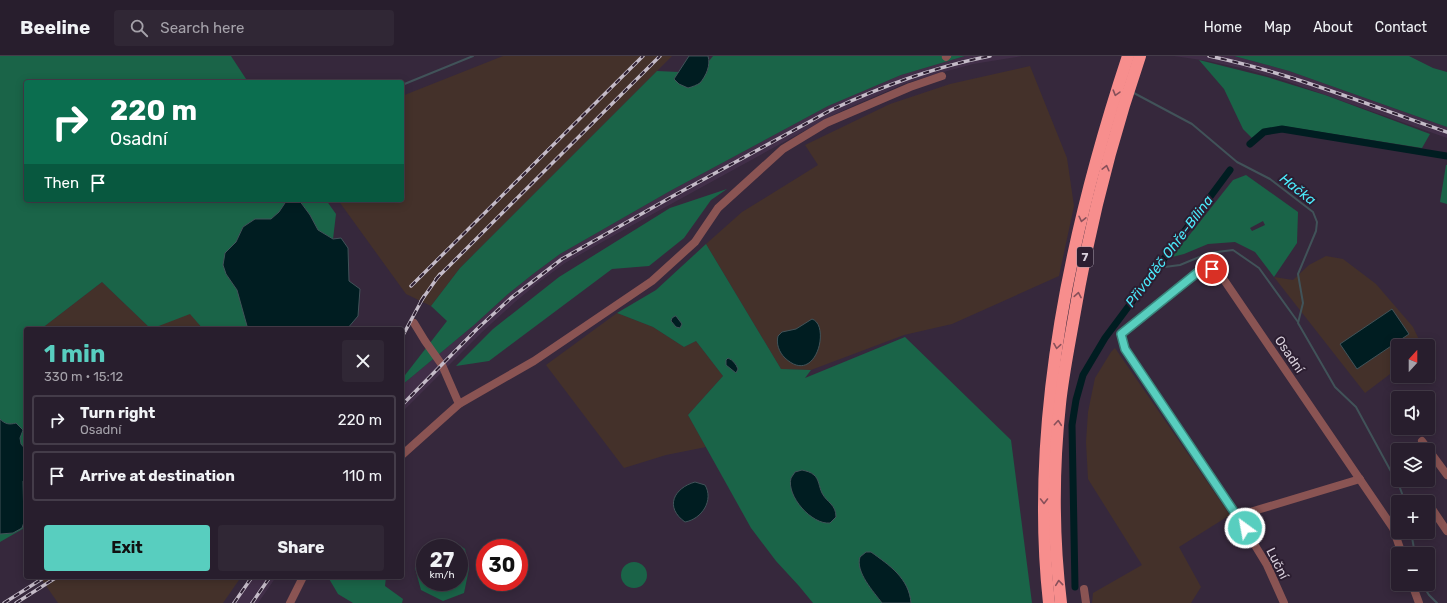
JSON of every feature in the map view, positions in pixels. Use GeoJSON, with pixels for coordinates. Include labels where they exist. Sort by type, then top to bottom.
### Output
{"type":"FeatureCollection","features":[{"type":"Feature","properties":{"kind":"highway","name":"7"},"geometry":{"type":"LineString","coordinates":[[1061,603],[1050,462],[1049,402],[1069,279],[1097,158],[1128,56]]}},
{"type":"Feature","properties":{"kind":"highway","name":"7"},"geometry":{"type":"LineString","coordinates":[[1049,603],[1044,532],[1050,462],[1080,280],[1108,161],[1140,56]]}},
{"type":"Feature","properties":{"kind":"street"},"geometry":{"type":"LineString","coordinates":[[404,453],[459,404],[534,361],[652,281],[695,242],[718,208],[783,149],[826,123],[910,87],[942,76]]}},
{"type":"Feature","properties":{"kind":"street","name":"Osadní"},"geometry":{"type":"LineString","coordinates":[[1121,334],[1198,272],[1204,269],[1212,269],[1220,274],[1393,528],[1400,547]]}},
{"type":"Feature","properties":{"kind":"street"},"geometry":{"type":"LineString","coordinates":[[414,323],[442,365],[459,404]]}},
{"type":"Feature","properties":{"kind":"street","name":"Luční"},"geometry":{"type":"LineString","coordinates":[[1121,334],[1125,349],[1237,516],[1267,565],[1284,603]]}},
{"type":"Feature","properties":{"kind":"street"},"geometry":{"type":"LineString","coordinates":[[1422,441],[1447,475]]}},
{"type":"Feature","properties":{"kind":"street"},"geometry":{"type":"LineString","coordinates":[[1237,516],[1360,479]]}},
{"type":"Feature","properties":{"kind":"street"},"geometry":{"type":"LineString","coordinates":[[1435,513],[1447,531]]}},
{"type":"Feature","properties":{"kind":"street"},"geometry":{"type":"LineString","coordinates":[[290,603],[302,579]]}},
{"type":"Feature","properties":{"kind":"street"},"geometry":{"type":"LineString","coordinates":[[1084,589],[1086,603]]}},
{"type":"Feature","properties":{"kind":"street"},"geometry":{"type":"LineString","coordinates":[[1415,591],[1419,603]]}},
{"type":"Feature","properties":{"kind":"shaded area"},"geometry":{"type":"Polygon","coordinates":[[[503,56],[672,56],[460,268],[431,306],[406,294],[339,202],[404,202],[404,95],[503,56]]]}},
{"type":"Feature","properties":{"kind":"shaded area"},"geometry":{"type":"Polygon","coordinates":[[[689,56],[708,56],[709,63],[706,74],[700,83],[688,88],[679,84],[674,79],[689,56]]]}},
{"type":"Feature","properties":{"kind":"shaded area"},"geometry":{"type":"Polygon","coordinates":[[[965,56],[1022,56],[973,64],[929,76],[904,84],[855,105],[833,115],[565,263],[515,302],[481,333],[404,410],[404,383],[474,325],[508,294],[560,254],[670,191],[828,106],[901,75],[965,56]]]}},
{"type":"Feature","properties":{"kind":"shaded area"},"geometry":{"type":"Polygon","coordinates":[[[1174,56],[1234,56],[1289,71],[1447,127],[1447,138],[1286,81],[1245,69],[1208,61],[1174,56]]]}},
{"type":"Feature","properties":{"kind":"shaded area"},"geometry":{"type":"Polygon","coordinates":[[[1030,66],[1067,158],[1074,206],[1059,276],[952,324],[904,335],[811,370],[781,369],[706,244],[742,212],[818,165],[805,145],[890,104],[950,84],[1030,66]]]}},
{"type":"Feature","properties":{"kind":"shaded area"},"geometry":{"type":"Polygon","coordinates":[[[286,202],[300,202],[318,230],[333,239],[341,238],[348,248],[349,281],[360,289],[358,316],[349,327],[247,327],[237,290],[226,274],[223,265],[225,253],[236,242],[243,227],[255,219],[271,219],[279,212],[286,202]]]}},
{"type":"Feature","properties":{"kind":"shaded area"},"geometry":{"type":"Polygon","coordinates":[[[1326,256],[1343,259],[1376,284],[1413,327],[1419,339],[1391,339],[1391,373],[1365,393],[1274,277],[1293,280],[1309,265],[1326,256]]]}},
{"type":"Feature","properties":{"kind":"shaded area"},"geometry":{"type":"Polygon","coordinates":[[[102,282],[149,327],[44,327],[102,282]]]}},
{"type":"Feature","properties":{"kind":"shaded area"},"geometry":{"type":"Polygon","coordinates":[[[1392,309],[1409,334],[1402,339],[1391,339],[1391,346],[1357,369],[1340,344],[1392,309]]]}},
{"type":"Feature","properties":{"kind":"shaded area"},"geometry":{"type":"Polygon","coordinates":[[[190,313],[201,327],[156,327],[190,313]]]}},
{"type":"Feature","properties":{"kind":"shaded area"},"geometry":{"type":"Polygon","coordinates":[[[617,313],[653,327],[684,347],[696,341],[723,376],[688,415],[706,447],[666,455],[624,468],[546,365],[617,313]]]}},
{"type":"Feature","properties":{"kind":"shaded area"},"geometry":{"type":"Polygon","coordinates":[[[675,316],[682,324],[680,328],[676,327],[671,321],[675,316]]]}},
{"type":"Feature","properties":{"kind":"shaded area"},"geometry":{"type":"Polygon","coordinates":[[[812,319],[818,324],[820,332],[820,342],[817,352],[812,360],[805,365],[796,365],[785,358],[781,353],[778,348],[778,336],[782,332],[796,329],[812,319]]]}},
{"type":"Feature","properties":{"kind":"shaded area"},"geometry":{"type":"Polygon","coordinates":[[[1115,348],[1230,515],[1179,547],[1201,587],[1191,603],[1092,603],[1093,593],[1142,565],[1088,479],[1086,442],[1088,412],[1095,378],[1115,348]]]}},
{"type":"Feature","properties":{"kind":"shaded area"},"geometry":{"type":"Polygon","coordinates":[[[728,358],[736,365],[738,369],[736,373],[726,365],[726,360],[728,358]]]}},
{"type":"Feature","properties":{"kind":"shaded area"},"geometry":{"type":"Polygon","coordinates":[[[0,419],[7,424],[16,423],[23,430],[20,438],[21,444],[24,448],[24,522],[22,528],[13,533],[0,534],[0,419]]]}},
{"type":"Feature","properties":{"kind":"shaded area"},"geometry":{"type":"Polygon","coordinates":[[[802,470],[810,472],[816,477],[822,493],[835,509],[836,517],[830,523],[823,522],[808,514],[796,501],[792,493],[791,478],[795,472],[802,470]]]}},
{"type":"Feature","properties":{"kind":"shaded area"},"geometry":{"type":"Polygon","coordinates":[[[695,482],[705,485],[708,497],[707,503],[705,508],[697,517],[685,522],[675,510],[673,504],[674,499],[677,493],[695,482]]]}},
{"type":"Feature","properties":{"kind":"shaded area"},"geometry":{"type":"Polygon","coordinates":[[[866,552],[871,552],[897,573],[906,586],[911,603],[882,603],[866,582],[860,569],[860,557],[866,552]]]}},
{"type":"Feature","properties":{"kind":"shaded area"},"geometry":{"type":"Polygon","coordinates":[[[41,579],[240,579],[223,603],[58,603],[41,579]]]}},
{"type":"Feature","properties":{"kind":"shaded area"},"geometry":{"type":"Polygon","coordinates":[[[249,579],[275,579],[258,603],[232,603],[249,579]]]}},
{"type":"Feature","properties":{"kind":"green space"},"geometry":{"type":"Polygon","coordinates":[[[0,56],[231,56],[247,80],[24,80],[24,202],[286,202],[279,212],[271,219],[255,219],[243,227],[236,242],[225,253],[226,274],[237,290],[248,327],[201,327],[190,314],[156,327],[149,327],[102,282],[44,327],[24,327],[24,448],[21,444],[20,437],[10,424],[4,424],[0,419],[0,56]]]}},
{"type":"Feature","properties":{"kind":"green space"},"geometry":{"type":"Polygon","coordinates":[[[713,56],[965,56],[901,75],[828,106],[670,191],[560,254],[508,294],[474,325],[404,383],[404,376],[447,321],[431,306],[460,268],[657,71],[679,72],[674,79],[707,73],[709,61],[713,56]]]}},
{"type":"Feature","properties":{"kind":"green space"},"geometry":{"type":"Polygon","coordinates":[[[1234,56],[1409,56],[1433,68],[1447,72],[1447,127],[1289,71],[1234,56]]]}},
{"type":"Feature","properties":{"kind":"green space"},"geometry":{"type":"Polygon","coordinates":[[[1199,60],[1267,77],[1325,95],[1430,134],[1422,148],[1283,126],[1264,129],[1252,138],[1243,129],[1224,89],[1199,60]]]}},
{"type":"Feature","properties":{"kind":"green space"},"geometry":{"type":"Polygon","coordinates":[[[1447,165],[1447,204],[1440,202],[1447,165]]]}},
{"type":"Feature","properties":{"kind":"green space"},"geometry":{"type":"Polygon","coordinates":[[[1246,175],[1298,212],[1297,243],[1274,277],[1255,252],[1235,242],[1208,244],[1184,254],[1172,257],[1233,180],[1246,175]],[[1263,221],[1250,228],[1252,231],[1265,225],[1263,221]]]}},
{"type":"Feature","properties":{"kind":"green space"},"geometry":{"type":"Polygon","coordinates":[[[727,189],[711,200],[684,238],[649,266],[612,269],[489,361],[456,366],[493,329],[559,277],[670,208],[727,189]]]}},
{"type":"Feature","properties":{"kind":"green space"},"geometry":{"type":"Polygon","coordinates":[[[300,202],[327,202],[336,214],[333,239],[318,230],[300,202]]]}},
{"type":"Feature","properties":{"kind":"green space"},"geometry":{"type":"Polygon","coordinates":[[[706,244],[781,369],[811,370],[805,378],[905,337],[1011,440],[1032,603],[813,603],[776,561],[751,528],[688,415],[723,376],[696,341],[684,347],[653,327],[617,313],[656,290],[706,244]]]}},
{"type":"Feature","properties":{"kind":"green space"},"geometry":{"type":"Polygon","coordinates":[[[24,480],[24,522],[23,481],[24,480]]]}},
{"type":"Feature","properties":{"kind":"green space"},"geometry":{"type":"Polygon","coordinates":[[[24,522],[24,528],[0,542],[0,534],[13,533],[22,528],[24,522]]]}},
{"type":"Feature","properties":{"kind":"green space"},"geometry":{"type":"Polygon","coordinates":[[[634,562],[643,566],[647,575],[643,584],[634,588],[625,584],[621,575],[625,566],[634,562]]]}},
{"type":"Feature","properties":{"kind":"green space"},"geometry":{"type":"Polygon","coordinates":[[[329,579],[386,579],[385,586],[403,599],[402,603],[353,603],[338,594],[329,579]]]}},
{"type":"Feature","properties":{"kind":"green space"},"geometry":{"type":"Polygon","coordinates":[[[423,591],[464,591],[464,593],[443,601],[423,591]]]}},
{"type":"Feature","properties":{"kind":"waterway"},"geometry":{"type":"LineString","coordinates":[[404,84],[473,56]]}},
{"type":"Feature","properties":{"kind":"waterway","name":"Hačka"},"geometry":{"type":"LineString","coordinates":[[1132,92],[1192,124],[1237,162],[1270,179],[1313,212],[1317,222],[1316,231],[1298,274],[1303,303],[1298,323],[1335,387],[1356,407],[1402,495]]}},
{"type":"Feature","properties":{"kind":"waterway","name":"Přivaděč Ohře-Bílina"},"geometry":{"type":"LineString","coordinates":[[1250,144],[1264,132],[1282,129],[1447,156]]}},
{"type":"Feature","properties":{"kind":"waterway","name":"Přivaděč Ohře-Bílina"},"geometry":{"type":"LineString","coordinates":[[1075,587],[1072,425],[1076,400],[1083,375],[1105,338],[1230,170]]}},
{"type":"Feature","properties":{"kind":"waterway"},"geometry":{"type":"LineString","coordinates":[[1157,268],[1180,265],[1209,253],[1233,250],[1259,268],[1298,322]]}},
{"type":"Feature","properties":{"kind":"waterway","name":"Hačka"},"geometry":{"type":"LineString","coordinates":[[1412,539],[1414,547]]}},
{"type":"Feature","properties":{"kind":"waterway","name":"Hačka"},"geometry":{"type":"LineString","coordinates":[[1426,591],[1437,603]]}},
{"type":"Feature","properties":{"kind":"railway"},"geometry":{"type":"LineString","coordinates":[[411,286],[643,56]]}},
{"type":"Feature","properties":{"kind":"railway"},"geometry":{"type":"LineString","coordinates":[[436,279],[660,56]]}},
{"type":"Feature","properties":{"kind":"railway"},"geometry":{"type":"LineString","coordinates":[[404,403],[477,329],[511,298],[562,259],[673,196],[831,110],[869,93],[909,78],[969,60],[990,56]]}},
{"type":"Feature","properties":{"kind":"railway"},"geometry":{"type":"LineString","coordinates":[[1209,56],[1300,80],[1447,132]]}},
{"type":"Feature","properties":{"kind":"railway"},"geometry":{"type":"LineString","coordinates":[[421,301],[440,274]]}},
{"type":"Feature","properties":{"kind":"railway"},"geometry":{"type":"LineString","coordinates":[[404,333],[424,296]]}},
{"type":"Feature","properties":{"kind":"railway"},"geometry":{"type":"LineString","coordinates":[[4,603],[42,579]]}},
{"type":"Feature","properties":{"kind":"railway"},"geometry":{"type":"LineString","coordinates":[[16,603],[54,579]]}},
{"type":"Feature","properties":{"kind":"railway"},"geometry":{"type":"LineString","coordinates":[[234,603],[251,579]]}},
{"type":"Feature","properties":{"kind":"railway"},"geometry":{"type":"LineString","coordinates":[[252,603],[269,579]]}},
{"type":"Feature","properties":{"kind":"route"},"geometry":{"type":"LineString","coordinates":[[1212,269],[1204,269],[1198,272],[1121,334],[1125,349],[1245,528]]}}]}
